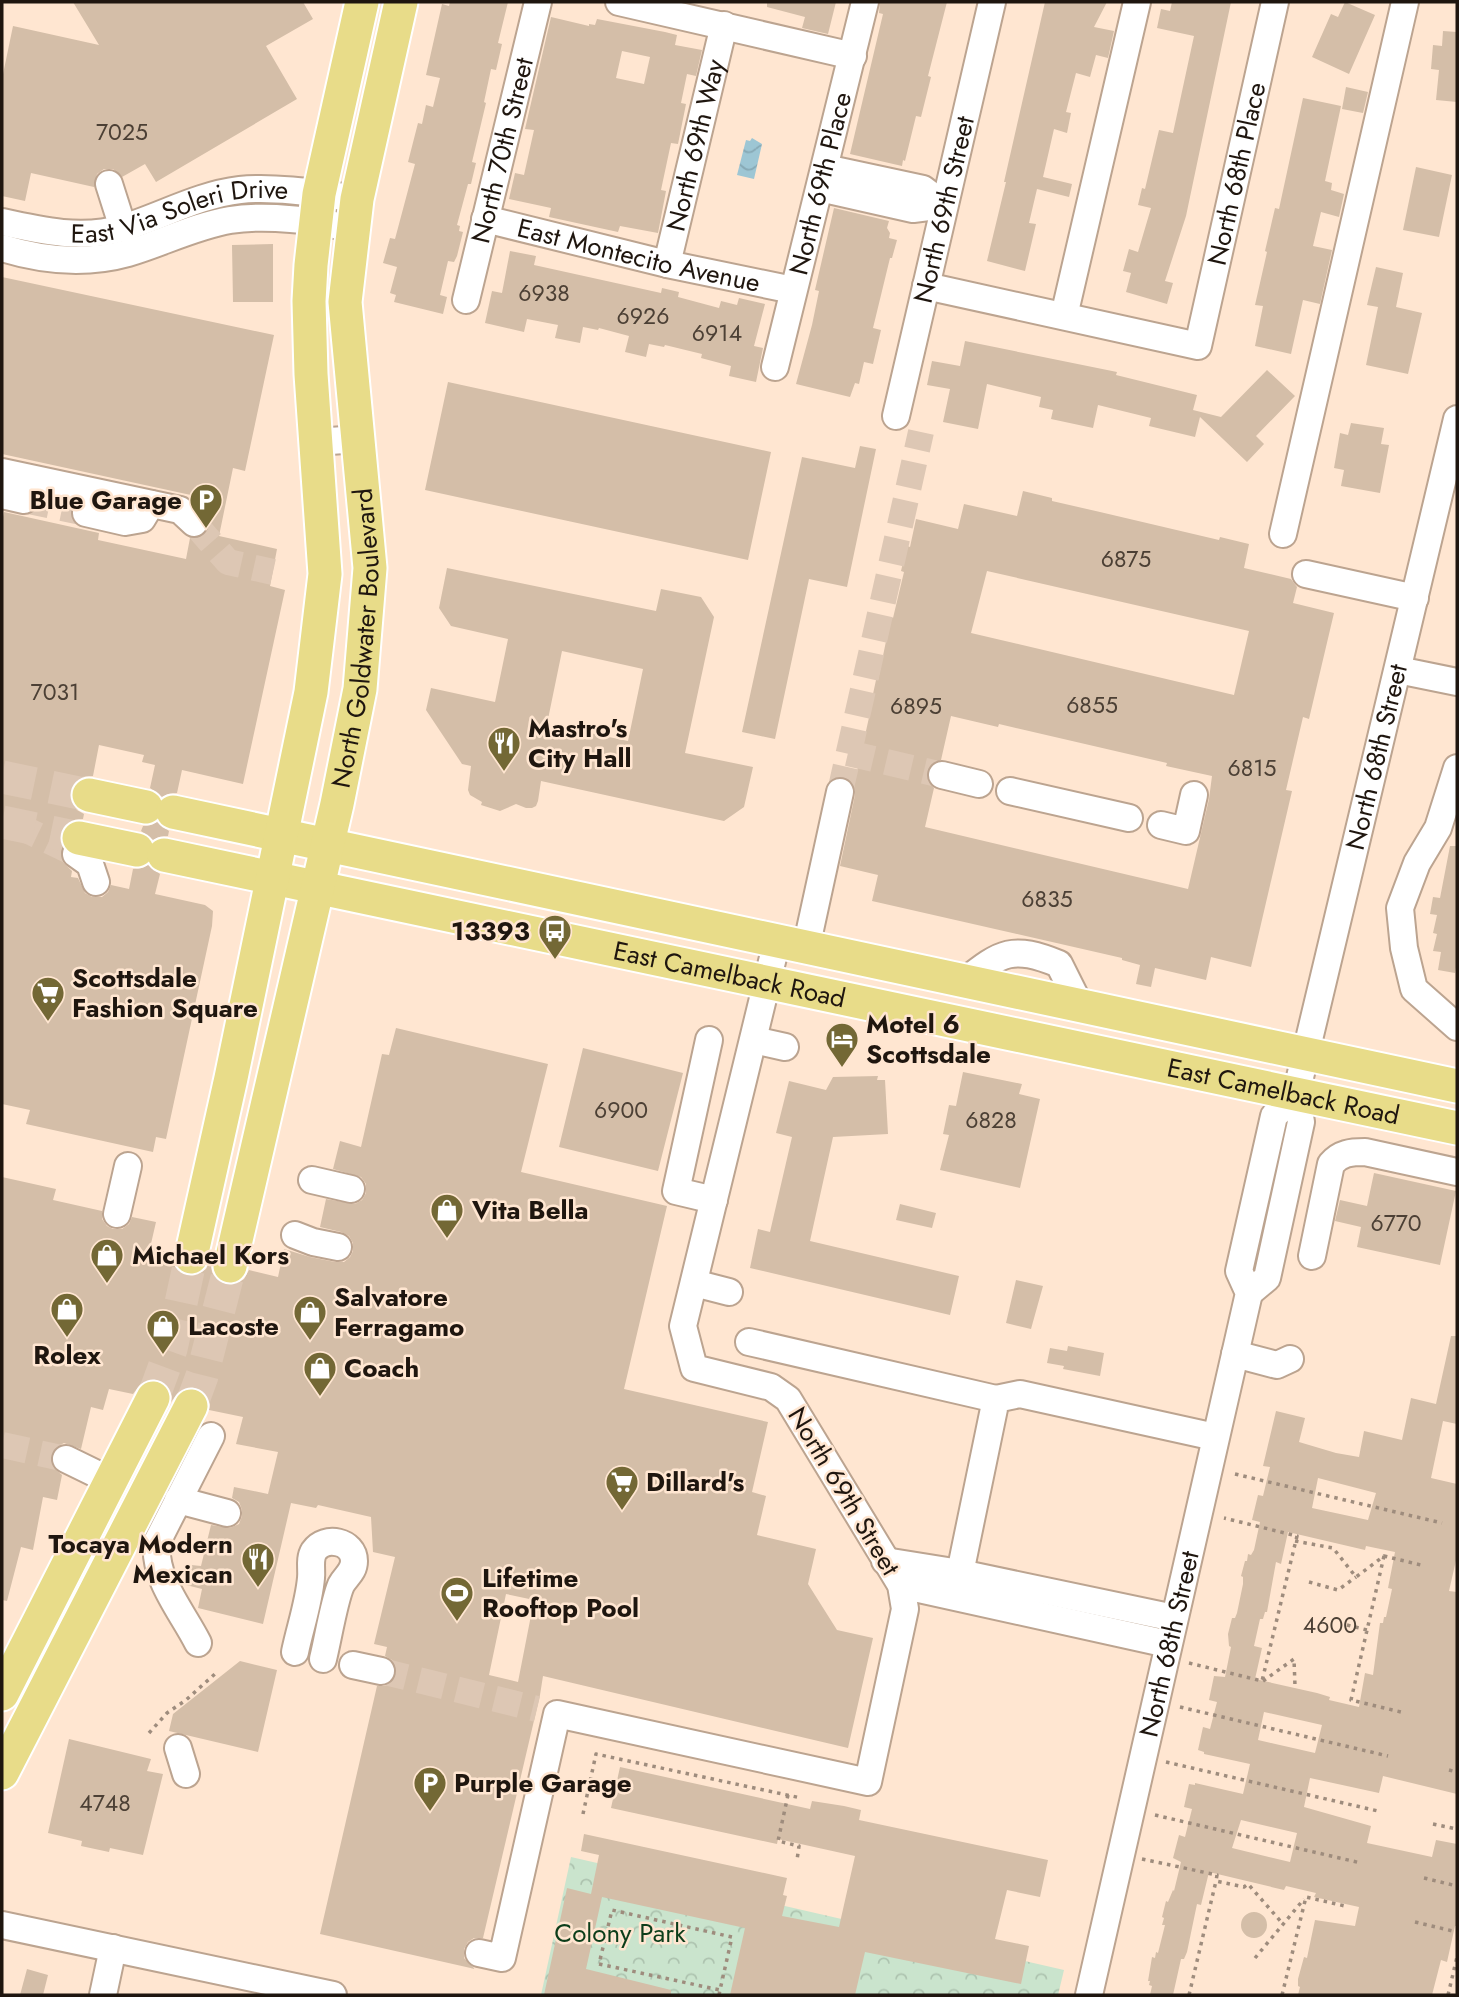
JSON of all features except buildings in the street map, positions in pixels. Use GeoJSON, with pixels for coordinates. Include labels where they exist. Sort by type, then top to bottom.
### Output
{"type":"FeatureCollection","features":[{"type":"Feature","properties":{"kind":"main road","name":"North Goldwater Boulevard"},"geometry":{"type":"LineString","coordinates":[[362,2],[317,208],[309,301],[325,574],[311,692],[207,1184],[219,1212],[221,1225],[211,1261],[240,1223],[357,706],[365,646],[370,568],[345,302],[354,214],[401,2]]}},
{"type":"Feature","properties":{"kind":"main road","name":"East Camelback Road"},"geometry":{"type":"LineString","coordinates":[[89,795],[1457,1086]]}},
{"type":"Feature","properties":{"kind":"main road","name":"East Camelback Road"},"geometry":{"type":"LineString","coordinates":[[77,846],[150,853],[1457,1128]]}},
{"type":"Feature","properties":{"kind":"main road"},"geometry":{"type":"LineString","coordinates":[[231,1078],[241,1092],[223,1181],[240,1223]]}},
{"type":"Feature","properties":{"kind":"main road"},"geometry":{"type":"LineString","coordinates":[[5,1682],[153,1398]]}},
{"type":"Feature","properties":{"kind":"main road"},"geometry":{"type":"LineString","coordinates":[[2,1773],[191,1406]]}},
{"type":"Feature","properties":{"kind":"street","name":"North 70th Street"},"geometry":{"type":"LineString","coordinates":[[466,300],[538,2]]}},
{"type":"Feature","properties":{"kind":"street"},"geometry":{"type":"LineString","coordinates":[[619,2],[853,56]]}},
{"type":"Feature","properties":{"kind":"street","name":"North 69th Place"},"geometry":{"type":"LineString","coordinates":[[775,367],[865,2]]}},
{"type":"Feature","properties":{"kind":"street","name":"North 69th Street"},"geometry":{"type":"LineString","coordinates":[[895,416],[992,2]]}},
{"type":"Feature","properties":{"kind":"street"},"geometry":{"type":"LineString","coordinates":[[926,286],[1064,316],[1137,2]]}},
{"type":"Feature","properties":{"kind":"street","name":"North 68th Place"},"geometry":{"type":"LineString","coordinates":[[1064,316],[1198,346],[1275,2]]}},
{"type":"Feature","properties":{"kind":"street"},"geometry":{"type":"LineString","coordinates":[[1283,534],[1405,2]]}},
{"type":"Feature","properties":{"kind":"street","name":"North 69th Way"},"geometry":{"type":"LineString","coordinates":[[667,264],[724,25]]}},
{"type":"Feature","properties":{"kind":"street"},"geometry":{"type":"LineString","coordinates":[[822,178],[913,209],[944,205]]}},
{"type":"Feature","properties":{"kind":"street"},"geometry":{"type":"LineString","coordinates":[[109,184],[123,228]]}},
{"type":"Feature","properties":{"kind":"street","name":"East Via Soleri Drive"},"geometry":{"type":"LineString","coordinates":[[2,222],[65,234],[98,233],[123,228],[184,204],[242,190],[354,214]]}},
{"type":"Feature","properties":{"kind":"street","name":"East Via Soleri Drive"},"geometry":{"type":"LineString","coordinates":[[2,248],[40,259],[89,260],[129,252],[231,220],[317,208]]}},
{"type":"Feature","properties":{"kind":"street","name":"East Montecito Avenue"},"geometry":{"type":"LineString","coordinates":[[485,219],[667,264],[793,290]]}},
{"type":"Feature","properties":{"kind":"street","name":"North 68th Street"},"geometry":{"type":"LineString","coordinates":[[1089,1995],[1249,1293],[1267,1278],[1301,1122],[1296,1094],[1457,419]]}},
{"type":"Feature","properties":{"kind":"street"},"geometry":{"type":"LineString","coordinates":[[316,442],[358,439]]}},
{"type":"Feature","properties":{"kind":"street"},"geometry":{"type":"LineString","coordinates":[[2,472],[180,510],[194,523]]}},
{"type":"Feature","properties":{"kind":"street"},"geometry":{"type":"LineString","coordinates":[[86,513],[125,522],[142,519],[151,504]]}},
{"type":"Feature","properties":{"kind":"street"},"geometry":{"type":"LineString","coordinates":[[1306,574],[1415,598]]}},
{"type":"Feature","properties":{"kind":"street"},"geometry":{"type":"LineString","coordinates":[[1398,670],[1457,682]]}},
{"type":"Feature","properties":{"kind":"street"},"geometry":{"type":"LineString","coordinates":[[1457,768],[1448,830],[1417,863],[1400,908],[1404,948],[1414,989],[1457,1027]]}},
{"type":"Feature","properties":{"kind":"street"},"geometry":{"type":"LineString","coordinates":[[943,775],[979,784]]}},
{"type":"Feature","properties":{"kind":"street"},"geometry":{"type":"LineString","coordinates":[[1010,791],[1129,818]]}},
{"type":"Feature","properties":{"kind":"street","name":"North 69th Street"},"geometry":{"type":"LineString","coordinates":[[479,1953],[502,1958],[547,1711],[868,1782],[905,1609],[901,1586],[788,1399],[771,1387],[694,1368],[683,1326],[767,983],[791,945],[840,792]]}},
{"type":"Feature","properties":{"kind":"street"},"geometry":{"type":"LineString","coordinates":[[1161,825],[1186,831],[1194,795]]}},
{"type":"Feature","properties":{"kind":"street"},"geometry":{"type":"LineString","coordinates":[[77,846],[90,864],[96,882]]}},
{"type":"Feature","properties":{"kind":"street"},"geometry":{"type":"LineString","coordinates":[[709,1040],[676,1191],[714,1200]]}},
{"type":"Feature","properties":{"kind":"street"},"geometry":{"type":"LineString","coordinates":[[754,1040],[785,1047]]}},
{"type":"Feature","properties":{"kind":"street"},"geometry":{"type":"LineString","coordinates":[[1312,1256],[1331,1164],[1336,1157],[1350,1152],[1365,1152],[1457,1172]]}},
{"type":"Feature","properties":{"kind":"street"},"geometry":{"type":"LineString","coordinates":[[117,1214],[128,1166]]}},
{"type":"Feature","properties":{"kind":"street"},"geometry":{"type":"LineString","coordinates":[[312,1180],[351,1189]]}},
{"type":"Feature","properties":{"kind":"street"},"geometry":{"type":"LineString","coordinates":[[295,1235],[338,1247]]}},
{"type":"Feature","properties":{"kind":"street"},"geometry":{"type":"LineString","coordinates":[[694,1283],[729,1292]]}},
{"type":"Feature","properties":{"kind":"street"},"geometry":{"type":"LineString","coordinates":[[748,1342],[996,1399],[1020,1394],[1215,1437]]}},
{"type":"Feature","properties":{"kind":"street"},"geometry":{"type":"LineString","coordinates":[[1235,1354],[1277,1365],[1290,1359]]}},
{"type":"Feature","properties":{"kind":"street"},"geometry":{"type":"LineString","coordinates":[[961,1573],[996,1399]]}},
{"type":"Feature","properties":{"kind":"street"},"geometry":{"type":"LineString","coordinates":[[198,1643],[165,1583],[155,1556],[157,1542],[211,1436]]}},
{"type":"Feature","properties":{"kind":"street"},"geometry":{"type":"LineString","coordinates":[[66,1459],[111,1481]]}},
{"type":"Feature","properties":{"kind":"street"},"geometry":{"type":"LineString","coordinates":[[178,1500],[228,1513]]}},
{"type":"Feature","properties":{"kind":"street"},"geometry":{"type":"LineString","coordinates":[[295,1652],[312,1578],[311,1559],[314,1552],[327,1542],[338,1542],[348,1547],[354,1563],[352,1571],[341,1585],[323,1659]]}},
{"type":"Feature","properties":{"kind":"street"},"geometry":{"type":"LineString","coordinates":[[885,1560],[961,1573],[1171,1631]]}},
{"type":"Feature","properties":{"kind":"street"},"geometry":{"type":"LineString","coordinates":[[312,1578],[341,1585]]}},
{"type":"Feature","properties":{"kind":"street"},"geometry":{"type":"LineString","coordinates":[[901,1586],[1171,1631]]}},
{"type":"Feature","properties":{"kind":"street"},"geometry":{"type":"LineString","coordinates":[[353,1665],[380,1671]]}},
{"type":"Feature","properties":{"kind":"street"},"geometry":{"type":"LineString","coordinates":[[5,1682],[43,1692]]}},
{"type":"Feature","properties":{"kind":"street"},"geometry":{"type":"LineString","coordinates":[[177,1748],[186,1774]]}},
{"type":"Feature","properties":{"kind":"street"},"geometry":{"type":"LineString","coordinates":[[2,1925],[333,1995]]}},
{"type":"Feature","properties":{"kind":"street"},"geometry":{"type":"LineString","coordinates":[[103,1995],[113,1948]]}},
{"type":"Feature","properties":{"kind":"path"},"geometry":{"type":"LineString","coordinates":[[1236,1474],[1443,1523]]}},
{"type":"Feature","properties":{"kind":"path"},"geometry":{"type":"LineString","coordinates":[[1224,1518],[1297,1535],[1262,1682]]}},
{"type":"Feature","properties":{"kind":"path"},"geometry":{"type":"LineString","coordinates":[[1295,1541],[1333,1548],[1356,1577]]}},
{"type":"Feature","properties":{"kind":"path"},"geometry":{"type":"LineString","coordinates":[[1309,1582],[1338,1590],[1384,1556]]}},
{"type":"Feature","properties":{"kind":"path"},"geometry":{"type":"LineString","coordinates":[[1384,1556],[1425,1566]]}},
{"type":"Feature","properties":{"kind":"path"},"geometry":{"type":"LineString","coordinates":[[1384,1556],[1350,1700],[1401,1712]]}},
{"type":"Feature","properties":{"kind":"path"},"geometry":{"type":"LineString","coordinates":[[1347,1625],[1367,1630]]}},
{"type":"Feature","properties":{"kind":"path"},"geometry":{"type":"LineString","coordinates":[[1262,1682],[1294,1659],[1296,1686]]}},
{"type":"Feature","properties":{"kind":"path"},"geometry":{"type":"LineString","coordinates":[[1189,1663],[1262,1682]]}},
{"type":"Feature","properties":{"kind":"path"},"geometry":{"type":"LineString","coordinates":[[149,1733],[167,1713],[216,1673]]}},
{"type":"Feature","properties":{"kind":"path"},"geometry":{"type":"LineString","coordinates":[[1180,1707],[1388,1756]]}},
{"type":"Feature","properties":{"kind":"path"},"geometry":{"type":"LineString","coordinates":[[583,1814],[596,1754],[800,1798]]}},
{"type":"Feature","properties":{"kind":"path"},"geometry":{"type":"LineString","coordinates":[[1166,1762],[1378,1811]]}},
{"type":"Feature","properties":{"kind":"path"},"geometry":{"type":"LineString","coordinates":[[1449,1770],[1457,1772]]}},
{"type":"Feature","properties":{"kind":"path"},"geometry":{"type":"LineString","coordinates":[[788,1795],[778,1841],[799,1846],[797,1860]]}},
{"type":"Feature","properties":{"kind":"path"},"geometry":{"type":"LineString","coordinates":[[1155,1815],[1361,1863]]}},
{"type":"Feature","properties":{"kind":"path"},"geometry":{"type":"LineString","coordinates":[[1433,1824],[1457,1829]]}},
{"type":"Feature","properties":{"kind":"path"},"geometry":{"type":"LineString","coordinates":[[1142,1859],[1217,1875],[1191,1995]]}},
{"type":"Feature","properties":{"kind":"path"},"geometry":{"type":"LineString","coordinates":[[1424,1878],[1457,1886]]}},
{"type":"Feature","properties":{"kind":"path"},"geometry":{"type":"LineString","coordinates":[[1216,1881],[1244,1887],[1248,1884],[1283,1924]]}},
{"type":"Feature","properties":{"kind":"path"},"geometry":{"type":"LineString","coordinates":[[1255,1958],[1306,1897]]}},
{"type":"Feature","properties":{"kind":"path"},"geometry":{"type":"LineString","coordinates":[[1306,1897],[1345,1906]]}},
{"type":"Feature","properties":{"kind":"path"},"geometry":{"type":"LineString","coordinates":[[1282,1995],[1306,1897]]}},
{"type":"Feature","properties":{"kind":"path"},"geometry":{"type":"LineString","coordinates":[[612,1910],[732,1937],[720,1992],[599,1964],[612,1910]]}},
{"type":"Feature","properties":{"kind":"path"},"geometry":{"type":"LineString","coordinates":[[1415,1922],[1457,1932]]}},
{"type":"Feature","properties":{"kind":"path"},"geometry":{"type":"LineString","coordinates":[[1448,1995],[1457,1957]]}},
{"type":"Feature","properties":{"kind":"green space","name":"Colony Park"},"geometry":{"type":"Polygon","coordinates":[[[571,1857],[1064,1970],[1058,1995],[541,1995],[571,1857]]]}},
{"type":"Feature","properties":{"kind":"water"},"geometry":{"type":"Polygon","coordinates":[[[752,138],[762,144],[754,179],[737,175],[746,140],[750,141],[752,138]]]}},
{"type":"Feature","properties":{"kind":"tunnel"},"geometry":{"type":"LineString","coordinates":[[840,792],[921,432]]}},
{"type":"Feature","properties":{"kind":"tunnel"},"geometry":{"type":"LineString","coordinates":[[24,500],[86,513]]}},
{"type":"Feature","properties":{"kind":"tunnel"},"geometry":{"type":"LineString","coordinates":[[194,523],[228,562],[273,572]]}},
{"type":"Feature","properties":{"kind":"tunnel"},"geometry":{"type":"LineString","coordinates":[[848,753],[942,775]]}},
{"type":"Feature","properties":{"kind":"tunnel"},"geometry":{"type":"LineString","coordinates":[[2,777],[89,795]]}},
{"type":"Feature","properties":{"kind":"tunnel"},"geometry":{"type":"LineString","coordinates":[[2,822],[79,838]]}},
{"type":"Feature","properties":{"kind":"tunnel"},"geometry":{"type":"LineString","coordinates":[[14,824],[76,854]]}},
{"type":"Feature","properties":{"kind":"tunnel"},"geometry":{"type":"LineString","coordinates":[[153,1398],[171,1349],[191,1257]]}},
{"type":"Feature","properties":{"kind":"tunnel"},"geometry":{"type":"LineString","coordinates":[[191,1406],[202,1376],[230,1266]]}},
{"type":"Feature","properties":{"kind":"tunnel"},"geometry":{"type":"LineString","coordinates":[[2,1445],[66,1459]]}},
{"type":"Feature","properties":{"kind":"tunnel"},"geometry":{"type":"LineString","coordinates":[[381,1671],[537,1709]]}},
{"type":"Feature","properties":{"kind":"place","name":"Blue Garage"},"geometry":{"type":"Point","coordinates":[206,530]}},
{"type":"Feature","properties":{"kind":"place","name":"Mastro's City Hall"},"geometry":{"type":"Point","coordinates":[504,773]}},
{"type":"Feature","properties":{"kind":"place","name":"13393"},"geometry":{"type":"Point","coordinates":[555,961]}},
{"type":"Feature","properties":{"kind":"place","name":"Scottsdale Fashion Square"},"geometry":{"type":"Point","coordinates":[48,1023]}},
{"type":"Feature","properties":{"kind":"place","name":"Motel 6 Scottsdale"},"geometry":{"type":"Point","coordinates":[842,1069]}},
{"type":"Feature","properties":{"kind":"place","name":"Vita Bella"},"geometry":{"type":"Point","coordinates":[447,1240]}},
{"type":"Feature","properties":{"kind":"place","name":"Michael Kors"},"geometry":{"type":"Point","coordinates":[107,1285]}},
{"type":"Feature","properties":{"kind":"place","name":"Rolex"},"geometry":{"type":"Point","coordinates":[67,1339]}},
{"type":"Feature","properties":{"kind":"place","name":"Salvatore Ferragamo"},"geometry":{"type":"Point","coordinates":[310,1342]}},
{"type":"Feature","properties":{"kind":"place","name":"Lacoste"},"geometry":{"type":"Point","coordinates":[163,1356]}},
{"type":"Feature","properties":{"kind":"place","name":"Coach"},"geometry":{"type":"Point","coordinates":[320,1398]}},
{"type":"Feature","properties":{"kind":"place","name":"Dillard's"},"geometry":{"type":"Point","coordinates":[622,1512]}},
{"type":"Feature","properties":{"kind":"place","name":"Tocaya Modern Mexican"},"geometry":{"type":"Point","coordinates":[258,1589]}},
{"type":"Feature","properties":{"kind":"place","name":"Lifetime Rooftop Pool"},"geometry":{"type":"Point","coordinates":[457,1623]}},
{"type":"Feature","properties":{"kind":"place","name":"Purple Garage"},"geometry":{"type":"Point","coordinates":[430,1813]}}]}
